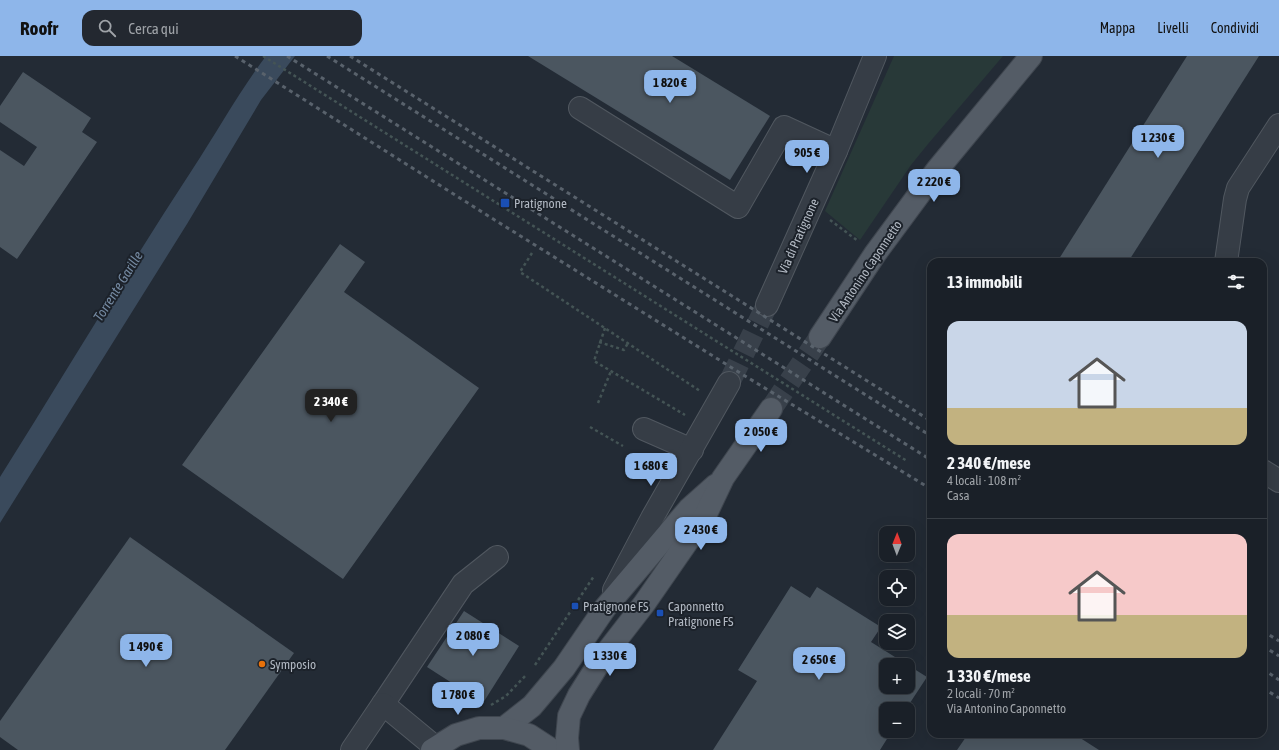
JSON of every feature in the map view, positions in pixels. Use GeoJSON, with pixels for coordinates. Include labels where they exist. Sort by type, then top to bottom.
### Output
{"type":"FeatureCollection","features":[{"type":"Feature","properties":{"kind":"main road","name":"Via Antonino Caponnetto"},"geometry":{"type":"LineString","coordinates":[[820,337],[875,254],[937,170],[1031,56]]}},
{"type":"Feature","properties":{"kind":"main road"},"geometry":{"type":"LineString","coordinates":[[568,750],[567,738],[569,716],[579,696],[603,657],[644,604],[705,516],[722,478],[771,409]]}},
{"type":"Feature","properties":{"kind":"main road"},"geometry":{"type":"LineString","coordinates":[[504,728],[532,706],[564,668],[605,608],[688,509],[722,478]]}},
{"type":"Feature","properties":{"kind":"main road"},"geometry":{"type":"LineString","coordinates":[[433,749],[456,735],[479,728],[504,728],[529,735],[552,750]]}},
{"type":"Feature","properties":{"kind":"street","name":"Via di Pratignone"},"geometry":{"type":"LineString","coordinates":[[767,305],[836,151],[875,56]]}},
{"type":"Feature","properties":{"kind":"street"},"geometry":{"type":"LineString","coordinates":[[580,108],[738,207],[784,127],[836,151]]}},
{"type":"Feature","properties":{"kind":"street"},"geometry":{"type":"LineString","coordinates":[[1227,258],[1238,188],[1279,124]]}},
{"type":"Feature","properties":{"kind":"street"},"geometry":{"type":"LineString","coordinates":[[605,608],[652,518],[682,446],[729,383]]}},
{"type":"Feature","properties":{"kind":"street"},"geometry":{"type":"LineString","coordinates":[[644,429],[682,446]]}},
{"type":"Feature","properties":{"kind":"street"},"geometry":{"type":"LineString","coordinates":[[1267,474],[1279,481]]}},
{"type":"Feature","properties":{"kind":"street"},"geometry":{"type":"LineString","coordinates":[[352,750],[462,584],[497,557]]}},
{"type":"Feature","properties":{"kind":"street"},"geometry":{"type":"LineString","coordinates":[[383,704],[433,749]]}},
{"type":"Feature","properties":{"kind":"path"},"geometry":{"type":"LineString","coordinates":[[263,56],[534,227]]}},
{"type":"Feature","properties":{"kind":"path"},"geometry":{"type":"LineString","coordinates":[[512,213],[907,461]]}},
{"type":"Feature","properties":{"kind":"path"},"geometry":{"type":"LineString","coordinates":[[825,217],[860,243]]}},
{"type":"Feature","properties":{"kind":"path"},"geometry":{"type":"LineString","coordinates":[[557,241],[579,254]]}},
{"type":"Feature","properties":{"kind":"path"},"geometry":{"type":"LineString","coordinates":[[532,253],[520,272],[704,394]]}},
{"type":"Feature","properties":{"kind":"path"},"geometry":{"type":"LineString","coordinates":[[605,328],[594,361],[688,418],[682,446]]}},
{"type":"Feature","properties":{"kind":"path"},"geometry":{"type":"LineString","coordinates":[[600,342],[624,350],[628,343]]}},
{"type":"Feature","properties":{"kind":"path"},"geometry":{"type":"LineString","coordinates":[[598,403],[611,371]]}},
{"type":"Feature","properties":{"kind":"path"},"geometry":{"type":"LineString","coordinates":[[590,426],[623,446]]}},
{"type":"Feature","properties":{"kind":"path"},"geometry":{"type":"LineString","coordinates":[[533,668],[597,571]]}},
{"type":"Feature","properties":{"kind":"path"},"geometry":{"type":"LineString","coordinates":[[487,707],[506,696],[527,674]]}},
{"type":"Feature","properties":{"kind":"shaded area"},"geometry":{"type":"Polygon","coordinates":[[[894,56],[1003,56],[911,165],[860,240],[825,211],[894,56]]]}},
{"type":"Feature","properties":{"kind":"water"},"geometry":{"type":"Polygon","coordinates":[[[266,56],[295,56],[261,100],[187,224],[0,523],[0,477],[143,246],[237,98],[266,56]]]}},
{"type":"Feature","properties":{"kind":"building"},"geometry":{"type":"Polygon","coordinates":[[[528,56],[672,56],[770,116],[730,180],[528,56]]]}},
{"type":"Feature","properties":{"kind":"building"},"geometry":{"type":"Polygon","coordinates":[[[1187,56],[1259,56],[1131,258],[1060,258],[1187,56]]]}},
{"type":"Feature","properties":{"kind":"building"},"geometry":{"type":"Polygon","coordinates":[[[23,72],[91,118],[82,132],[97,142],[17,259],[0,247],[0,150],[24,166],[37,147],[0,122],[0,106],[23,72]]]}},
{"type":"Feature","properties":{"kind":"building"},"geometry":{"type":"Polygon","coordinates":[[[340,244],[365,262],[344,292],[479,388],[343,579],[182,465],[340,244]]]}},
{"type":"Feature","properties":{"kind":"building"},"geometry":{"type":"Polygon","coordinates":[[[130,537],[294,653],[225,750],[18,750],[0,737],[0,721],[130,537]]]}},
{"type":"Feature","properties":{"kind":"building"},"geometry":{"type":"Polygon","coordinates":[[[791,586],[810,598],[817,587],[879,626],[879,630],[871,642],[879,647],[879,650],[884,650],[897,658],[879,658],[879,694],[915,694],[915,669],[927,677],[911,702],[879,702],[879,738],[888,738],[880,750],[713,750],[757,681],[738,670],[791,586]]]}},
{"type":"Feature","properties":{"kind":"building"},"geometry":{"type":"Polygon","coordinates":[[[464,611],[519,646],[483,703],[427,667],[464,611]]]}},
{"type":"Feature","properties":{"kind":"building"},"geometry":{"type":"Polygon","coordinates":[[[965,738],[1080,738],[1099,750],[957,750],[965,738]]]}},
{"type":"Feature","properties":{"kind":"tunnel"},"geometry":{"type":"LineString","coordinates":[[729,383],[767,305]]}},
{"type":"Feature","properties":{"kind":"tunnel"},"geometry":{"type":"LineString","coordinates":[[771,409],[820,337]]}},
{"type":"Feature","properties":{"kind":"railway"},"geometry":{"type":"LineString","coordinates":[[235,56],[745,376],[927,487]]}},
{"type":"Feature","properties":{"kind":"railway"},"geometry":{"type":"LineString","coordinates":[[287,56],[927,457]]}},
{"type":"Feature","properties":{"kind":"railway"},"geometry":{"type":"LineString","coordinates":[[327,56],[927,433]]}},
{"type":"Feature","properties":{"kind":"railway"},"geometry":{"type":"LineString","coordinates":[[350,56],[927,418]]}},
{"type":"Feature","properties":{"kind":"railway"},"geometry":{"type":"LineString","coordinates":[[1267,634],[1279,641]]}},
{"type":"Feature","properties":{"kind":"railway"},"geometry":{"type":"LineString","coordinates":[[1267,648],[1279,656]]}},
{"type":"Feature","properties":{"kind":"railway"},"geometry":{"type":"LineString","coordinates":[[1267,672],[1279,680]]}},
{"type":"Feature","properties":{"kind":"railway"},"geometry":{"type":"LineString","coordinates":[[1267,690],[1279,698]]}},
{"type":"Feature","properties":{"kind":"place","name":"Pratignone"},"geometry":{"type":"Point","coordinates":[505,203]}},
{"type":"Feature","properties":{"kind":"place","name":"Pratignone FS"},"geometry":{"type":"Point","coordinates":[575,606]}},
{"type":"Feature","properties":{"kind":"place","name":"Caponnetto Pratignone FS"},"geometry":{"type":"Point","coordinates":[660,613]}},
{"type":"Feature","properties":{"kind":"place","name":"Symposio"},"geometry":{"type":"Point","coordinates":[262,664]}},
{"type":"Feature","properties":{"kind":"water label","name":"Torrente Garille"},"geometry":{"type":"Point","coordinates":[118,286]}}]}
